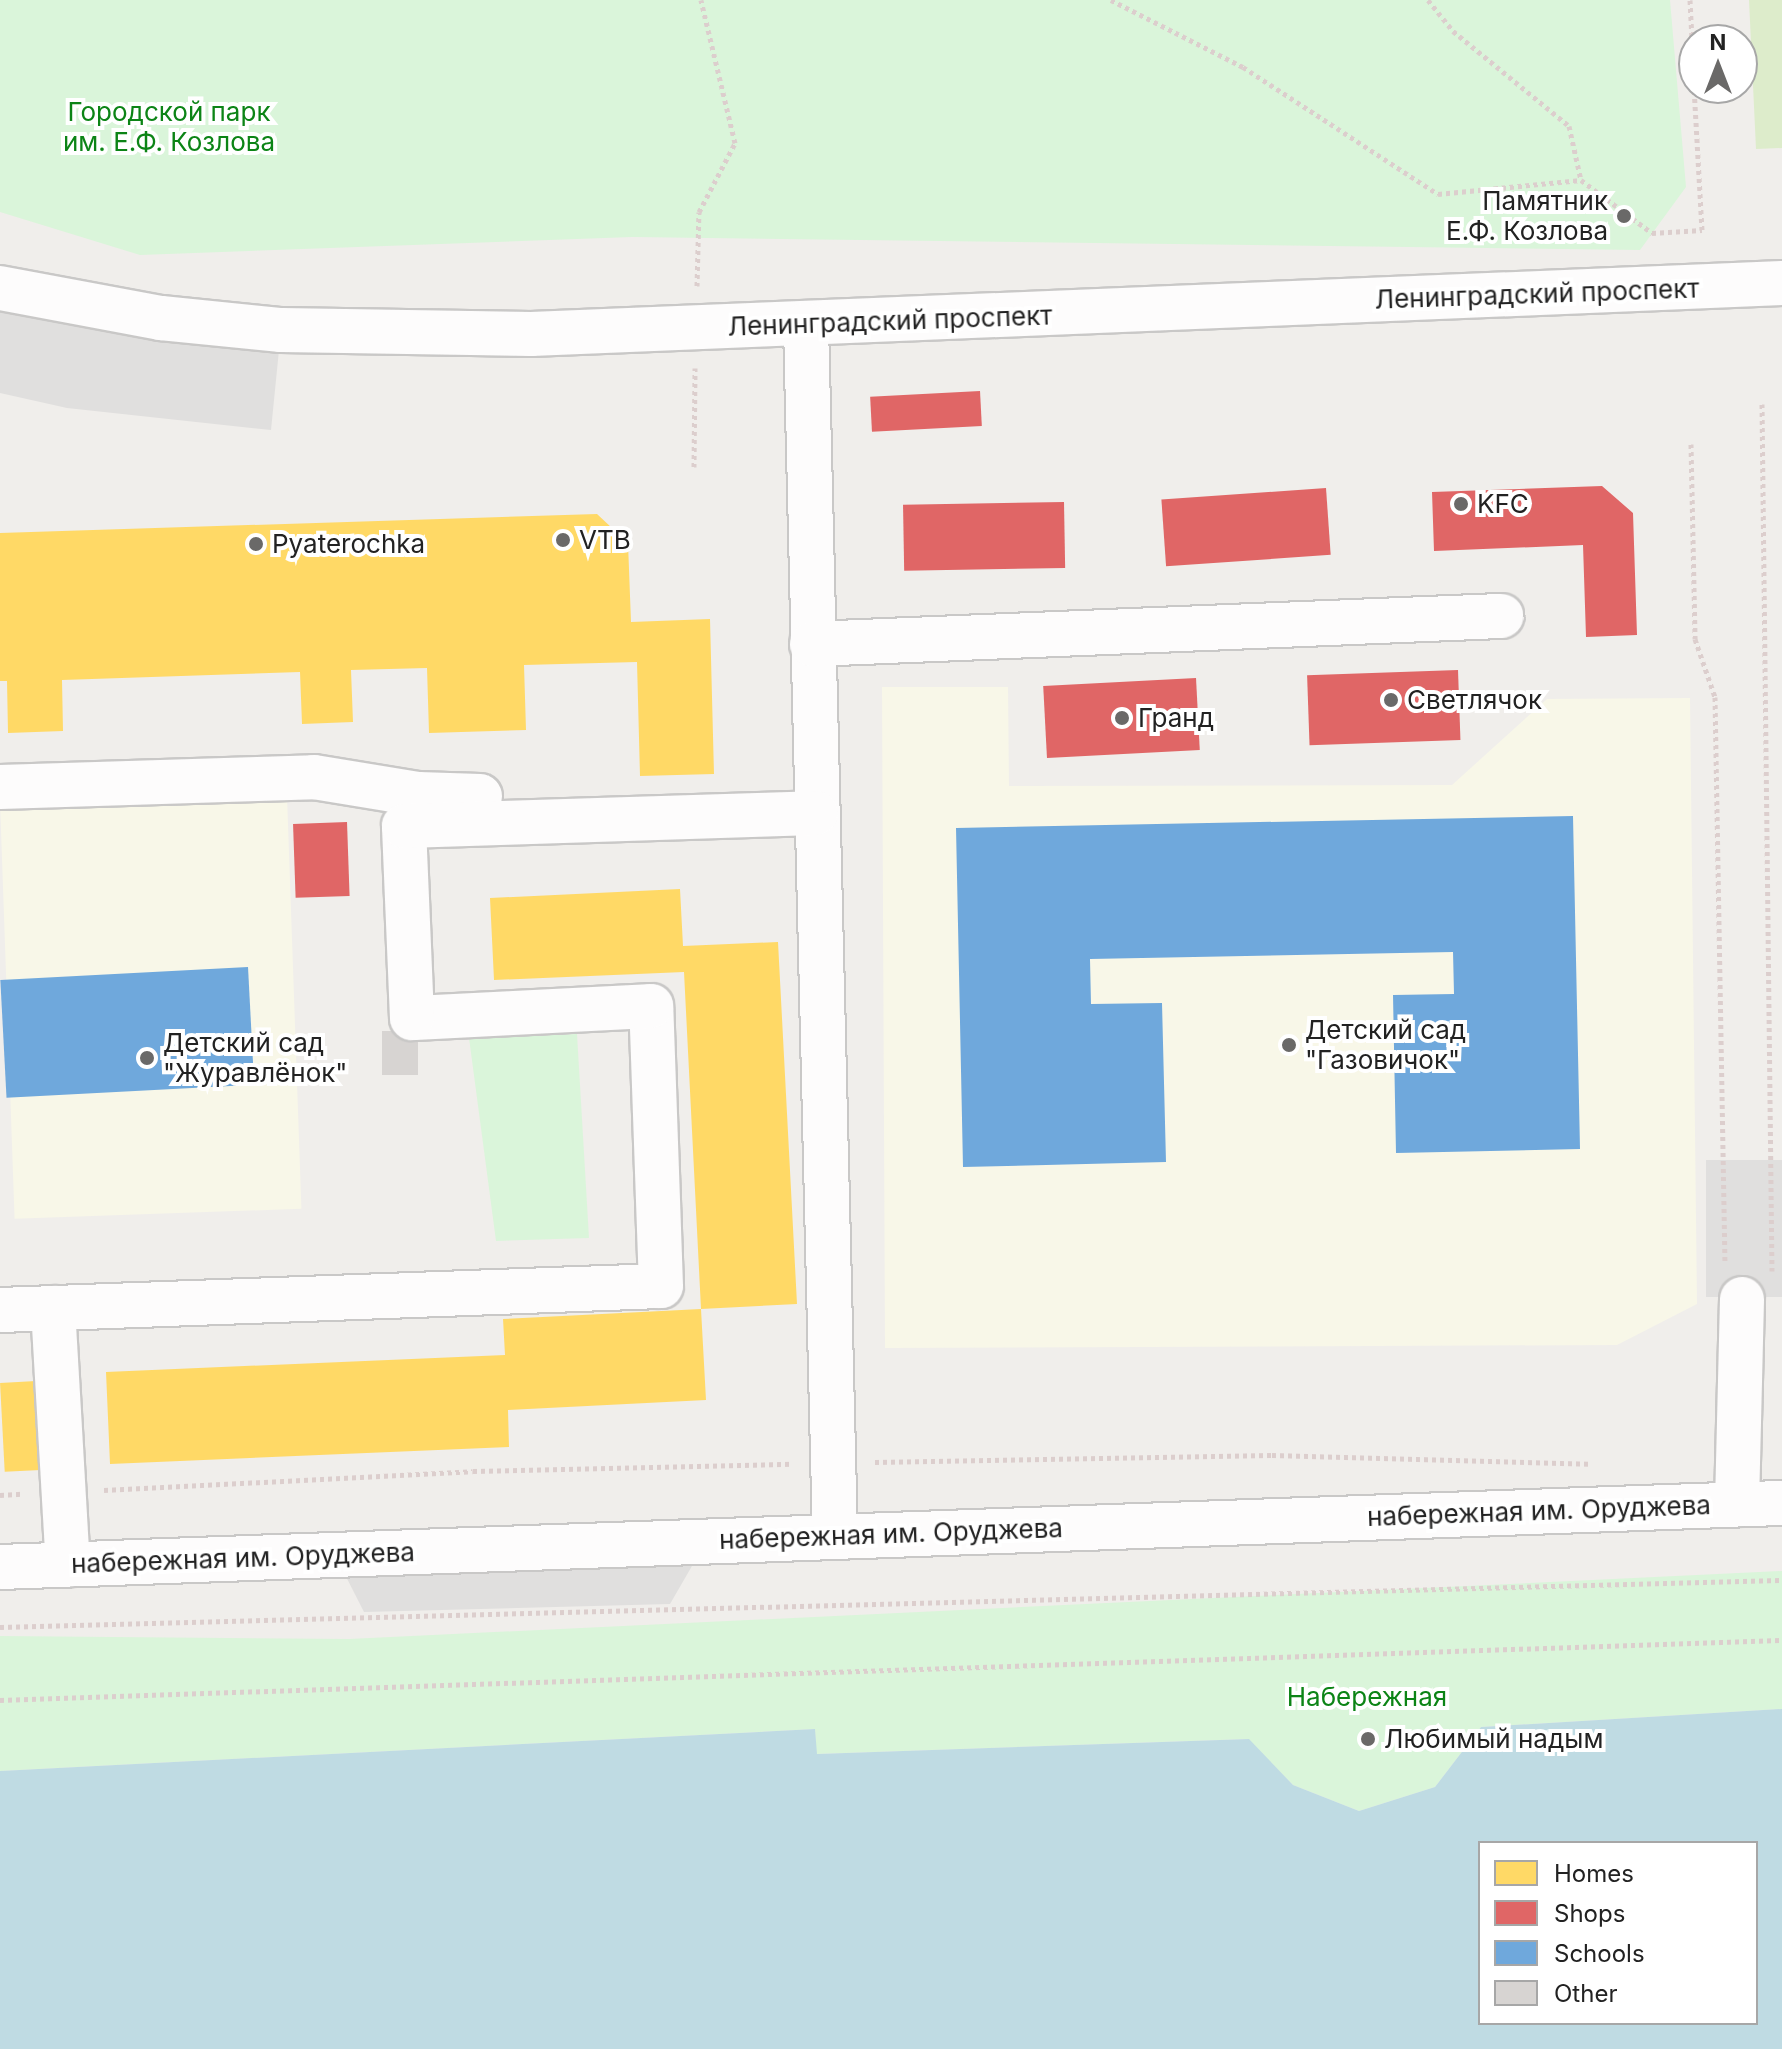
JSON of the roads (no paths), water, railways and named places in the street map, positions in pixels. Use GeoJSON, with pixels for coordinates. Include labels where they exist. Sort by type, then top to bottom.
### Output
{"type":"FeatureCollection","features":[{"type":"Feature","properties":{"kind":"street","name":"Ленинградский проспект"},"geometry":{"type":"LineString","coordinates":[[0,288],[161,318],[281,330],[696,330],[1782,283]]}},
{"type":"Feature","properties":{"kind":"street"},"geometry":{"type":"LineString","coordinates":[[806,325],[835,1535]]}},
{"type":"Feature","properties":{"kind":"street"},"geometry":{"type":"LineString","coordinates":[[812,644],[1501,616]]}},
{"type":"Feature","properties":{"kind":"street"},"geometry":{"type":"LineString","coordinates":[[0,787],[314,777],[455,796],[816,799]]}},
{"type":"Feature","properties":{"kind":"street"},"geometry":{"type":"LineString","coordinates":[[0,1310],[661,1286],[651,1006],[412,1018],[404,826],[816,799]]}},
{"type":"Feature","properties":{"kind":"street"},"geometry":{"type":"LineString","coordinates":[[1737,1504],[1746,1281]]}},
{"type":"Feature","properties":{"kind":"street"},"geometry":{"type":"LineString","coordinates":[[53,1308],[68,1565]]}},
{"type":"Feature","properties":{"kind":"street","name":"набережная им. Оруджева"},"geometry":{"type":"LineString","coordinates":[[0,1567],[1782,1503]]}},
{"type":"Feature","properties":{"kind":"water"},"geometry":{"type":"Polygon","coordinates":[[[1782,1709],[1782,2049],[0,2049],[0,1771],[815,1729],[817,1754],[1249,1739],[1293,1785],[1359,1811],[1435,1787],[1481,1727],[1782,1709]]]}},
{"type":"Feature","properties":{"kind":"place","name":"Памятник Е.Ф. Козлова"},"geometry":{"type":"Point","coordinates":[1624,216]}},
{"type":"Feature","properties":{"kind":"place","name":"KFC"},"geometry":{"type":"Point","coordinates":[1461,504]}},
{"type":"Feature","properties":{"kind":"place","name":"VTB"},"geometry":{"type":"Point","coordinates":[563,540]}},
{"type":"Feature","properties":{"kind":"place","name":"Pyaterochka"},"geometry":{"type":"Point","coordinates":[256,544]}},
{"type":"Feature","properties":{"kind":"place","name":"Светлячок"},"geometry":{"type":"Point","coordinates":[1391,700]}},
{"type":"Feature","properties":{"kind":"place","name":"Гранд"},"geometry":{"type":"Point","coordinates":[1122,718]}},
{"type":"Feature","properties":{"kind":"place","name":"Детский сад \"Газовичок\""},"geometry":{"type":"Point","coordinates":[1289,1045]}},
{"type":"Feature","properties":{"kind":"place","name":"Детский сад \"Журавлёнок\""},"geometry":{"type":"Point","coordinates":[147,1058]}},
{"type":"Feature","properties":{"kind":"place","name":"Любимый надым"},"geometry":{"type":"Point","coordinates":[1368,1739]}},
{"type":"Feature","properties":{"kind":"park label","name":"Городской парк им. Е.Ф. Козлова"},"geometry":{"type":"Point","coordinates":[169,127]}},
{"type":"Feature","properties":{"kind":"park label","name":"Набережная"},"geometry":{"type":"Point","coordinates":[1367,1697]}}]}
